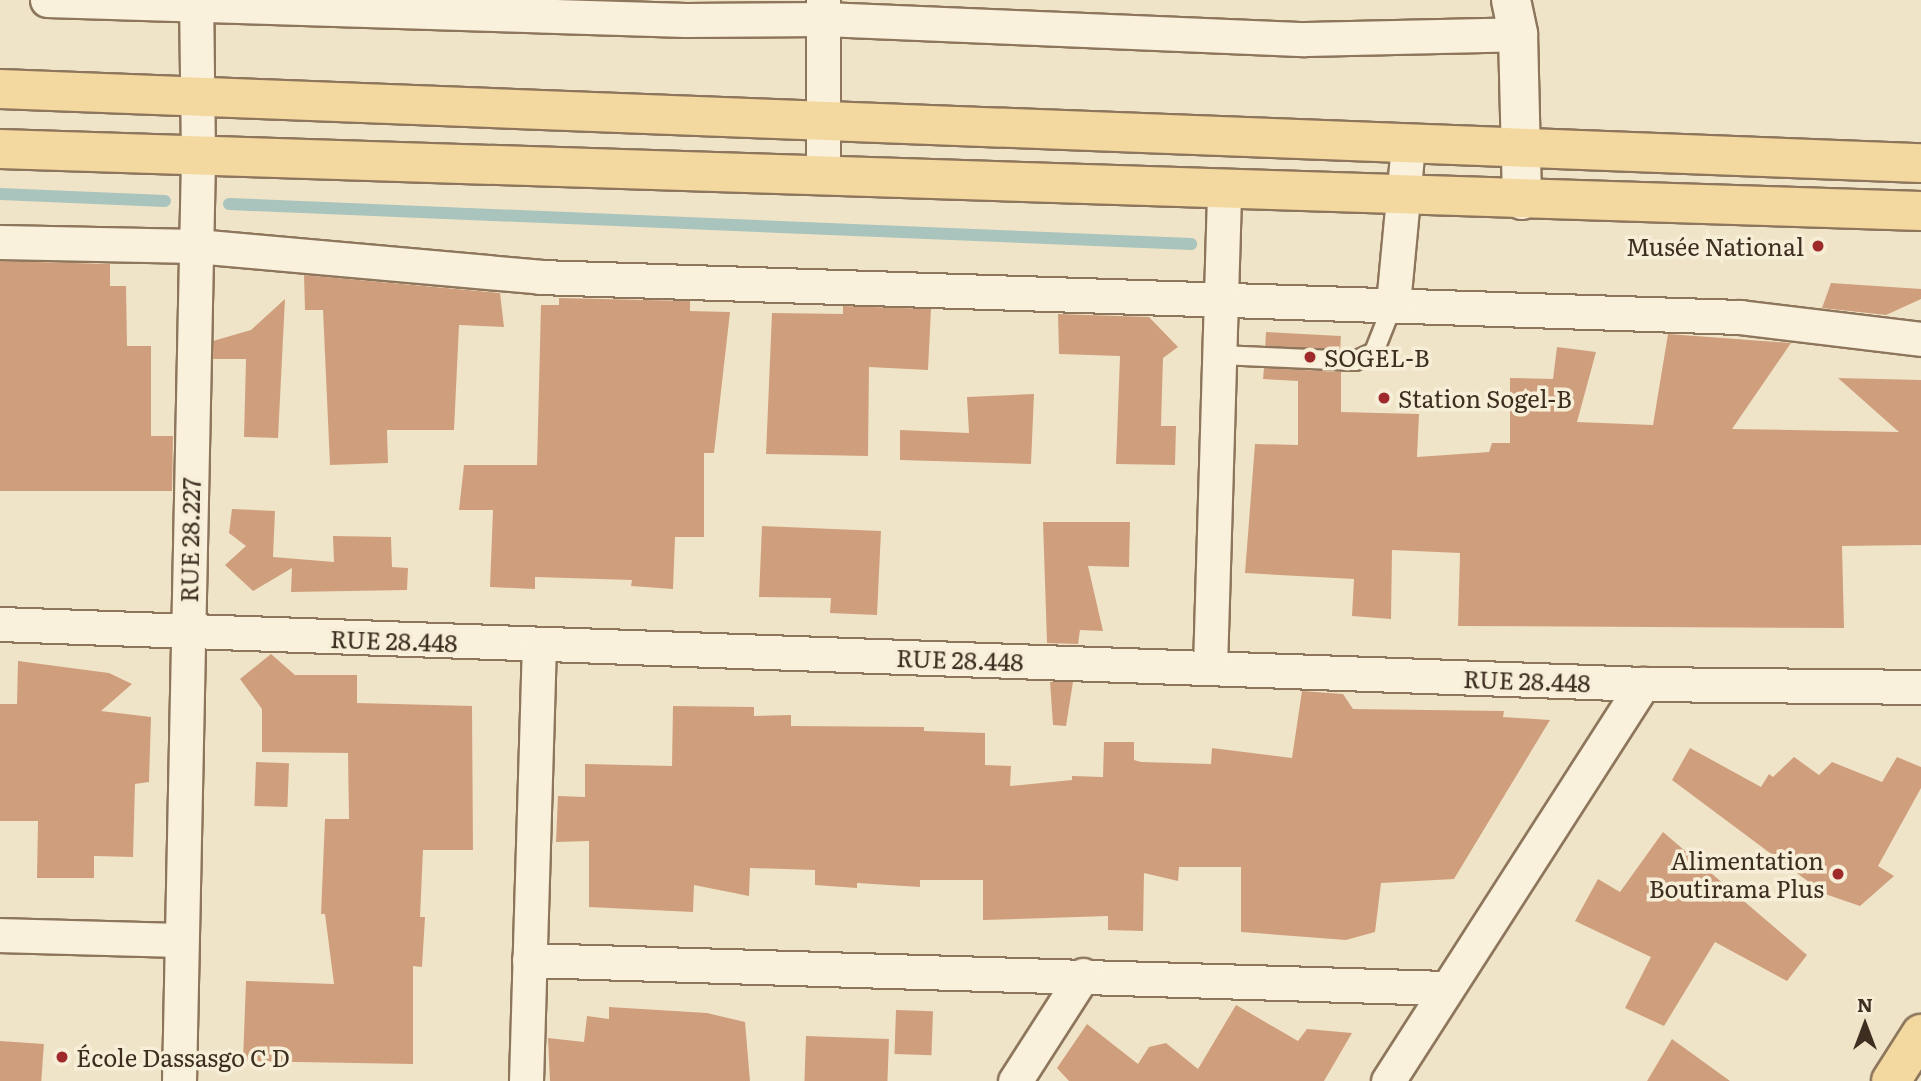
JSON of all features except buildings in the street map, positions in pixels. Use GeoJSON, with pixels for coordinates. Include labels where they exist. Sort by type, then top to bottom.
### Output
{"type":"FeatureCollection","features":[{"type":"Feature","properties":{"kind":"main road"},"geometry":{"type":"LineString","coordinates":[[0,89],[1521,150],[1921,163]]}},
{"type":"Feature","properties":{"kind":"main road"},"geometry":{"type":"LineString","coordinates":[[0,149],[1921,211]]}},
{"type":"Feature","properties":{"kind":"main road"},"geometry":{"type":"LineString","coordinates":[[1891,1081],[1921,1034]]}},
{"type":"Feature","properties":{"kind":"street"},"geometry":{"type":"LineString","coordinates":[[47,0],[196,2],[686,20],[823,10],[1305,39],[1515,17],[1540,0]]}},
{"type":"Feature","properties":{"kind":"street","name":"RUE 28.227"},"geometry":{"type":"LineString","coordinates":[[179,1081],[198,157],[196,2]]}},
{"type":"Feature","properties":{"kind":"street"},"geometry":{"type":"LineString","coordinates":[[823,10],[826,122],[823,176]]}},
{"type":"Feature","properties":{"kind":"street"},"geometry":{"type":"LineString","coordinates":[[1515,17],[1522,200]]}},
{"type":"Feature","properties":{"kind":"street"},"geometry":{"type":"LineString","coordinates":[[1393,304],[1408,144]]}},
{"type":"Feature","properties":{"kind":"street"},"geometry":{"type":"LineString","coordinates":[[1210,667],[1224,188]]}},
{"type":"Feature","properties":{"kind":"street"},"geometry":{"type":"LineString","coordinates":[[0,242],[196,246],[540,277],[1221,297],[1740,317],[1921,339]]}},
{"type":"Feature","properties":{"kind":"street","name":"RUE 28.448"},"geometry":{"type":"LineString","coordinates":[[0,624],[1643,684],[1921,687]]}},
{"type":"Feature","properties":{"kind":"street"},"geometry":{"type":"LineString","coordinates":[[526,1081],[539,645]]}},
{"type":"Feature","properties":{"kind":"street"},"geometry":{"type":"LineString","coordinates":[[1388,1081],[1445,988],[1643,684]]}},
{"type":"Feature","properties":{"kind":"street"},"geometry":{"type":"LineString","coordinates":[[0,935],[181,940]]}},
{"type":"Feature","properties":{"kind":"street"},"geometry":{"type":"LineString","coordinates":[[528,961],[1083,975],[1445,988]]}},
{"type":"Feature","properties":{"kind":"street"},"geometry":{"type":"LineString","coordinates":[[1015,1081],[1083,975]]}},
{"type":"Feature","properties":{"kind":"lane"},"geometry":{"type":"LineString","coordinates":[[1220,355],[1355,361],[1374,352],[1393,304]]}},
{"type":"Feature","properties":{"kind":"waterway"},"geometry":{"type":"LineString","coordinates":[[0,194],[165,201]]}},
{"type":"Feature","properties":{"kind":"waterway"},"geometry":{"type":"LineString","coordinates":[[229,204],[1191,244]]}},
{"type":"Feature","properties":{"kind":"place","name":"Musée National"},"geometry":{"type":"Point","coordinates":[1818,246]}},
{"type":"Feature","properties":{"kind":"place","name":"SOGEL-B"},"geometry":{"type":"Point","coordinates":[1310,357]}},
{"type":"Feature","properties":{"kind":"place","name":"Station Sogel-B"},"geometry":{"type":"Point","coordinates":[1384,398]}},
{"type":"Feature","properties":{"kind":"place","name":"Alimentation Boutirama Plus"},"geometry":{"type":"Point","coordinates":[1838,874]}},
{"type":"Feature","properties":{"kind":"place","name":"École Dassasgo C D"},"geometry":{"type":"Point","coordinates":[62,1057]}}]}
